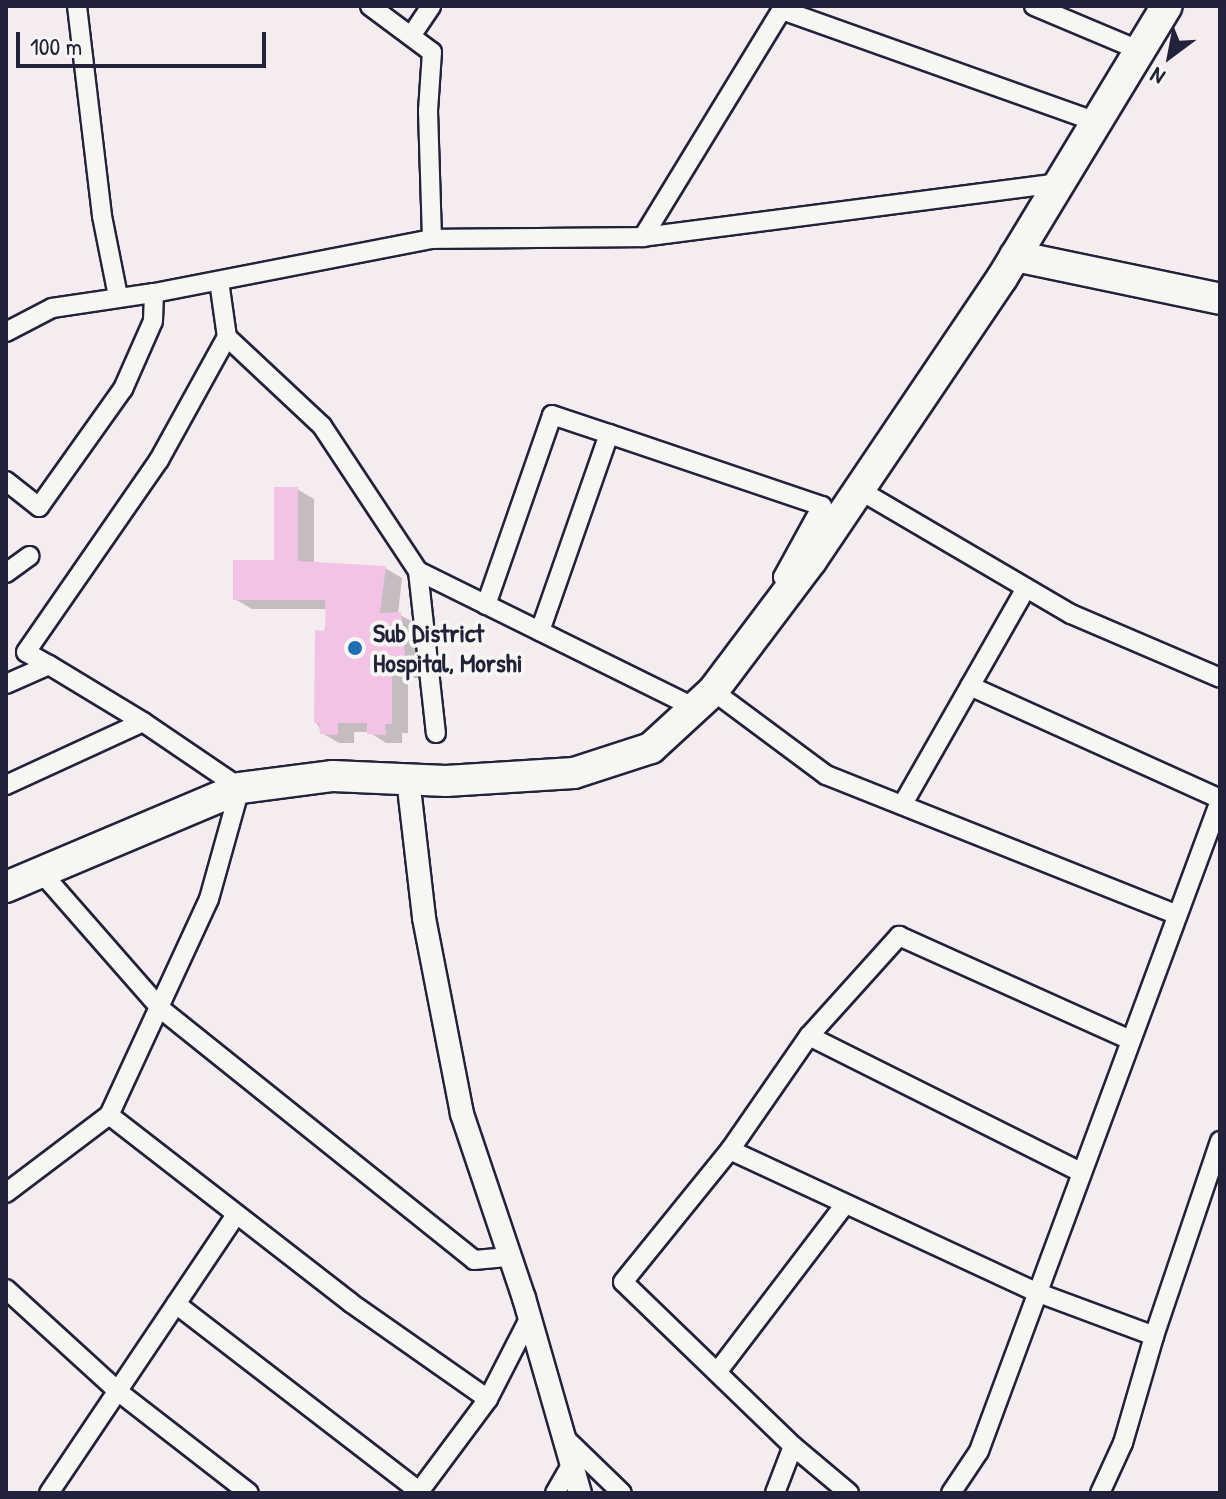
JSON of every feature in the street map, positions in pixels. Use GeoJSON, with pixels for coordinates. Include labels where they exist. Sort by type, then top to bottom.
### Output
{"type":"FeatureCollection","features":[{"type":"Feature","properties":{"kind":"highway"},"geometry":{"type":"LineString","coordinates":[[6,887],[240,788],[333,776],[408,779],[574,773],[651,748],[704,699],[792,586],[1015,256],[1167,6]]}},
{"type":"Feature","properties":{"kind":"highway"},"geometry":{"type":"LineString","coordinates":[[1015,256],[1220,299]]}},
{"type":"Feature","properties":{"kind":"street"},"geometry":{"type":"LineString","coordinates":[[77,6],[102,216],[118,296]]}},
{"type":"Feature","properties":{"kind":"street"},"geometry":{"type":"LineString","coordinates":[[370,6],[432,52],[432,239]]}},
{"type":"Feature","properties":{"kind":"street"},"geometry":{"type":"LineString","coordinates":[[411,36],[431,6]]}},
{"type":"Feature","properties":{"kind":"street"},"geometry":{"type":"LineString","coordinates":[[1034,6],[1141,51]]}},
{"type":"Feature","properties":{"kind":"street"},"geometry":{"type":"LineString","coordinates":[[643,237],[783,8],[1097,122]]}},
{"type":"Feature","properties":{"kind":"street"},"geometry":{"type":"LineString","coordinates":[[6,332],[52,308],[154,293],[432,239],[643,237],[1059,183]]}},
{"type":"Feature","properties":{"kind":"street"},"geometry":{"type":"LineString","coordinates":[[6,1193],[109,1115],[161,1009],[209,899],[240,788],[143,722],[26,652],[159,460],[227,337],[219,281]]}},
{"type":"Feature","properties":{"kind":"street"},"geometry":{"type":"LineString","coordinates":[[6,481],[39,507],[123,389],[153,321],[154,293]]}},
{"type":"Feature","properties":{"kind":"street"},"geometry":{"type":"LineString","coordinates":[[227,337],[322,426],[418,571],[436,733]]}},
{"type":"Feature","properties":{"kind":"street"},"geometry":{"type":"LineString","coordinates":[[486,605],[552,415],[822,506],[783,577],[792,586]]}},
{"type":"Feature","properties":{"kind":"street"},"geometry":{"type":"LineString","coordinates":[[540,631],[609,434]]}},
{"type":"Feature","properties":{"kind":"street"},"geometry":{"type":"LineString","coordinates":[[856,488],[1071,614],[1220,678]]}},
{"type":"Feature","properties":{"kind":"street"},"geometry":{"type":"LineString","coordinates":[[6,573],[29,556]]}},
{"type":"Feature","properties":{"kind":"street"},"geometry":{"type":"LineString","coordinates":[[418,571],[540,631],[704,699],[826,775],[904,802],[1177,915]]}},
{"type":"Feature","properties":{"kind":"street"},"geometry":{"type":"LineString","coordinates":[[904,802],[1026,588]]}},
{"type":"Feature","properties":{"kind":"street"},"geometry":{"type":"LineString","coordinates":[[6,684],[49,665]]}},
{"type":"Feature","properties":{"kind":"street"},"geometry":{"type":"LineString","coordinates":[[951,1493],[979,1451],[1220,800],[970,686]]}},
{"type":"Feature","properties":{"kind":"street"},"geometry":{"type":"LineString","coordinates":[[6,785],[143,722]]}},
{"type":"Feature","properties":{"kind":"street"},"geometry":{"type":"LineString","coordinates":[[408,779],[424,918],[462,1114],[530,1317],[580,1493]]}},
{"type":"Feature","properties":{"kind":"street"},"geometry":{"type":"LineString","coordinates":[[41,872],[161,1009],[474,1260],[510,1257]]}},
{"type":"Feature","properties":{"kind":"street"},"geometry":{"type":"LineString","coordinates":[[849,1493],[793,1446],[623,1282],[730,1150],[809,1036],[899,936],[1130,1040]]}},
{"type":"Feature","properties":{"kind":"street"},"geometry":{"type":"LineString","coordinates":[[809,1036],[1081,1172]]}},
{"type":"Feature","properties":{"kind":"street"},"geometry":{"type":"LineString","coordinates":[[109,1115],[236,1215],[488,1399]]}},
{"type":"Feature","properties":{"kind":"street"},"geometry":{"type":"LineString","coordinates":[[1108,1490],[1154,1336],[1214,1179],[1220,1141]]}},
{"type":"Feature","properties":{"kind":"street"},"geometry":{"type":"LineString","coordinates":[[730,1150],[1036,1292],[1154,1336]]}},
{"type":"Feature","properties":{"kind":"street"},"geometry":{"type":"LineString","coordinates":[[718,1371],[845,1204]]}},
{"type":"Feature","properties":{"kind":"street"},"geometry":{"type":"LineString","coordinates":[[49,1493],[120,1393],[236,1215]]}},
{"type":"Feature","properties":{"kind":"street"},"geometry":{"type":"LineString","coordinates":[[6,1289],[120,1393],[249,1493]]}},
{"type":"Feature","properties":{"kind":"street"},"geometry":{"type":"LineString","coordinates":[[176,1304],[419,1492],[488,1399],[530,1317]]}},
{"type":"Feature","properties":{"kind":"street"},"geometry":{"type":"LineString","coordinates":[[565,1438],[622,1493]]}},
{"type":"Feature","properties":{"kind":"street"},"geometry":{"type":"LineString","coordinates":[[775,1493],[793,1446]]}},
{"type":"Feature","properties":{"kind":"street"},"geometry":{"type":"LineString","coordinates":[[555,1493],[572,1463]]}},
{"type":"Feature","properties":{"kind":"building"},"geometry":{"type":"Polygon","coordinates":[[[274,487],[298,487],[298,561],[386,566],[380,613],[401,612],[405,656],[402,669],[392,670],[392,724],[385,724],[386,735],[367,734],[367,723],[338,723],[338,735],[320,734],[319,723],[314,723],[315,630],[326,631],[325,600],[233,600],[233,560],[274,560],[274,487]]]}},
{"type":"Feature","properties":{"kind":"place","name":"Sub District Hospital, Morshi"},"geometry":{"type":"Point","coordinates":[355,648]}}]}
